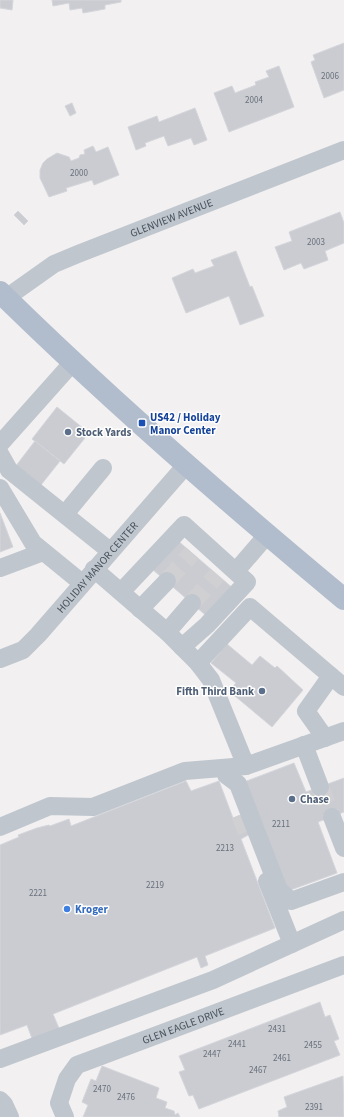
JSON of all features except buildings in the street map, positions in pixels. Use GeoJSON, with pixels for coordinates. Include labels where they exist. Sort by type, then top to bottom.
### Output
{"type":"FeatureCollection","features":[{"type":"Feature","properties":{"kind":"main road"},"geometry":{"type":"LineString","coordinates":[[3,295],[74,362],[187,464],[267,535],[344,599]]}},
{"type":"Feature","properties":{"kind":"street","name":"GLENVIEW AVENUE"},"geometry":{"type":"LineString","coordinates":[[3,295],[54,264],[344,150]]}},
{"type":"Feature","properties":{"kind":"street"},"geometry":{"type":"LineString","coordinates":[[0,444],[74,362]]}},
{"type":"Feature","properties":{"kind":"street"},"geometry":{"type":"LineString","coordinates":[[0,454],[9,470],[110,551]]}},
{"type":"Feature","properties":{"kind":"street","name":"HOLIDAY MANOR CENTER"},"geometry":{"type":"LineString","coordinates":[[0,659],[23,650],[187,464]]}},
{"type":"Feature","properties":{"kind":"street"},"geometry":{"type":"LineString","coordinates":[[65,514],[103,468]]}},
{"type":"Feature","properties":{"kind":"street"},"geometry":{"type":"LineString","coordinates":[[0,488],[33,543],[82,583]]}},
{"type":"Feature","properties":{"kind":"street"},"geometry":{"type":"LineString","coordinates":[[121,592],[184,525],[197,547],[247,582],[207,625],[182,647]]}},
{"type":"Feature","properties":{"kind":"street"},"geometry":{"type":"LineString","coordinates":[[227,569],[267,535]]}},
{"type":"Feature","properties":{"kind":"street"},"geometry":{"type":"LineString","coordinates":[[0,568],[43,552]]}},
{"type":"Feature","properties":{"kind":"street"},"geometry":{"type":"LineString","coordinates":[[94,569],[167,632],[198,663],[211,680],[246,766]]}},
{"type":"Feature","properties":{"kind":"street"},"geometry":{"type":"LineString","coordinates":[[140,609],[167,581]]}},
{"type":"Feature","properties":{"kind":"street"},"geometry":{"type":"LineString","coordinates":[[167,632],[192,603]]}},
{"type":"Feature","properties":{"kind":"street"},"geometry":{"type":"LineString","coordinates":[[198,663],[250,607],[337,681],[306,711],[325,738]]}},
{"type":"Feature","properties":{"kind":"street"},"geometry":{"type":"LineString","coordinates":[[0,827],[50,806],[93,807],[185,771],[225,772],[344,731]]}},
{"type":"Feature","properties":{"kind":"street"},"geometry":{"type":"LineString","coordinates":[[304,745],[320,787]]}},
{"type":"Feature","properties":{"kind":"street"},"geometry":{"type":"LineString","coordinates":[[225,772],[228,787],[240,815]]}},
{"type":"Feature","properties":{"kind":"street"},"geometry":{"type":"LineString","coordinates":[[225,772],[238,784],[279,890],[291,901],[344,882]]}},
{"type":"Feature","properties":{"kind":"street"},"geometry":{"type":"LineString","coordinates":[[332,817],[344,848]]}},
{"type":"Feature","properties":{"kind":"street"},"geometry":{"type":"LineString","coordinates":[[248,835],[292,944]]}},
{"type":"Feature","properties":{"kind":"street"},"geometry":{"type":"LineString","coordinates":[[0,1059],[213,980],[344,920]]}},
{"type":"Feature","properties":{"kind":"street","name":"GLEN EAGLE DRIVE"},"geometry":{"type":"LineString","coordinates":[[65,1117],[59,1103],[67,1079],[77,1065],[344,965]]}},
{"type":"Feature","properties":{"kind":"street"},"geometry":{"type":"LineString","coordinates":[[0,1100],[4,1104],[10,1117]]}},
{"type":"Feature","properties":{"kind":"tunnel"},"geometry":{"type":"LineString","coordinates":[[167,581],[192,553]]}},
{"type":"Feature","properties":{"kind":"tunnel"},"geometry":{"type":"LineString","coordinates":[[192,603],[217,575]]}},
{"type":"Feature","properties":{"kind":"tunnel"},"geometry":{"type":"LineString","coordinates":[[320,787],[332,817]]}},
{"type":"Feature","properties":{"kind":"tunnel"},"geometry":{"type":"LineString","coordinates":[[240,815],[248,835]]}},
{"type":"Feature","properties":{"kind":"place","name":"US42 / Holiday Manor Center"},"geometry":{"type":"Point","coordinates":[142,423]}},
{"type":"Feature","properties":{"kind":"place","name":"Stock Yards"},"geometry":{"type":"Point","coordinates":[68,432]}},
{"type":"Feature","properties":{"kind":"place","name":"Fifth Third Bank"},"geometry":{"type":"Point","coordinates":[262,691]}},
{"type":"Feature","properties":{"kind":"place","name":"Chase"},"geometry":{"type":"Point","coordinates":[292,799]}},
{"type":"Feature","properties":{"kind":"place","name":"Kroger"},"geometry":{"type":"Point","coordinates":[67,909]}}]}
